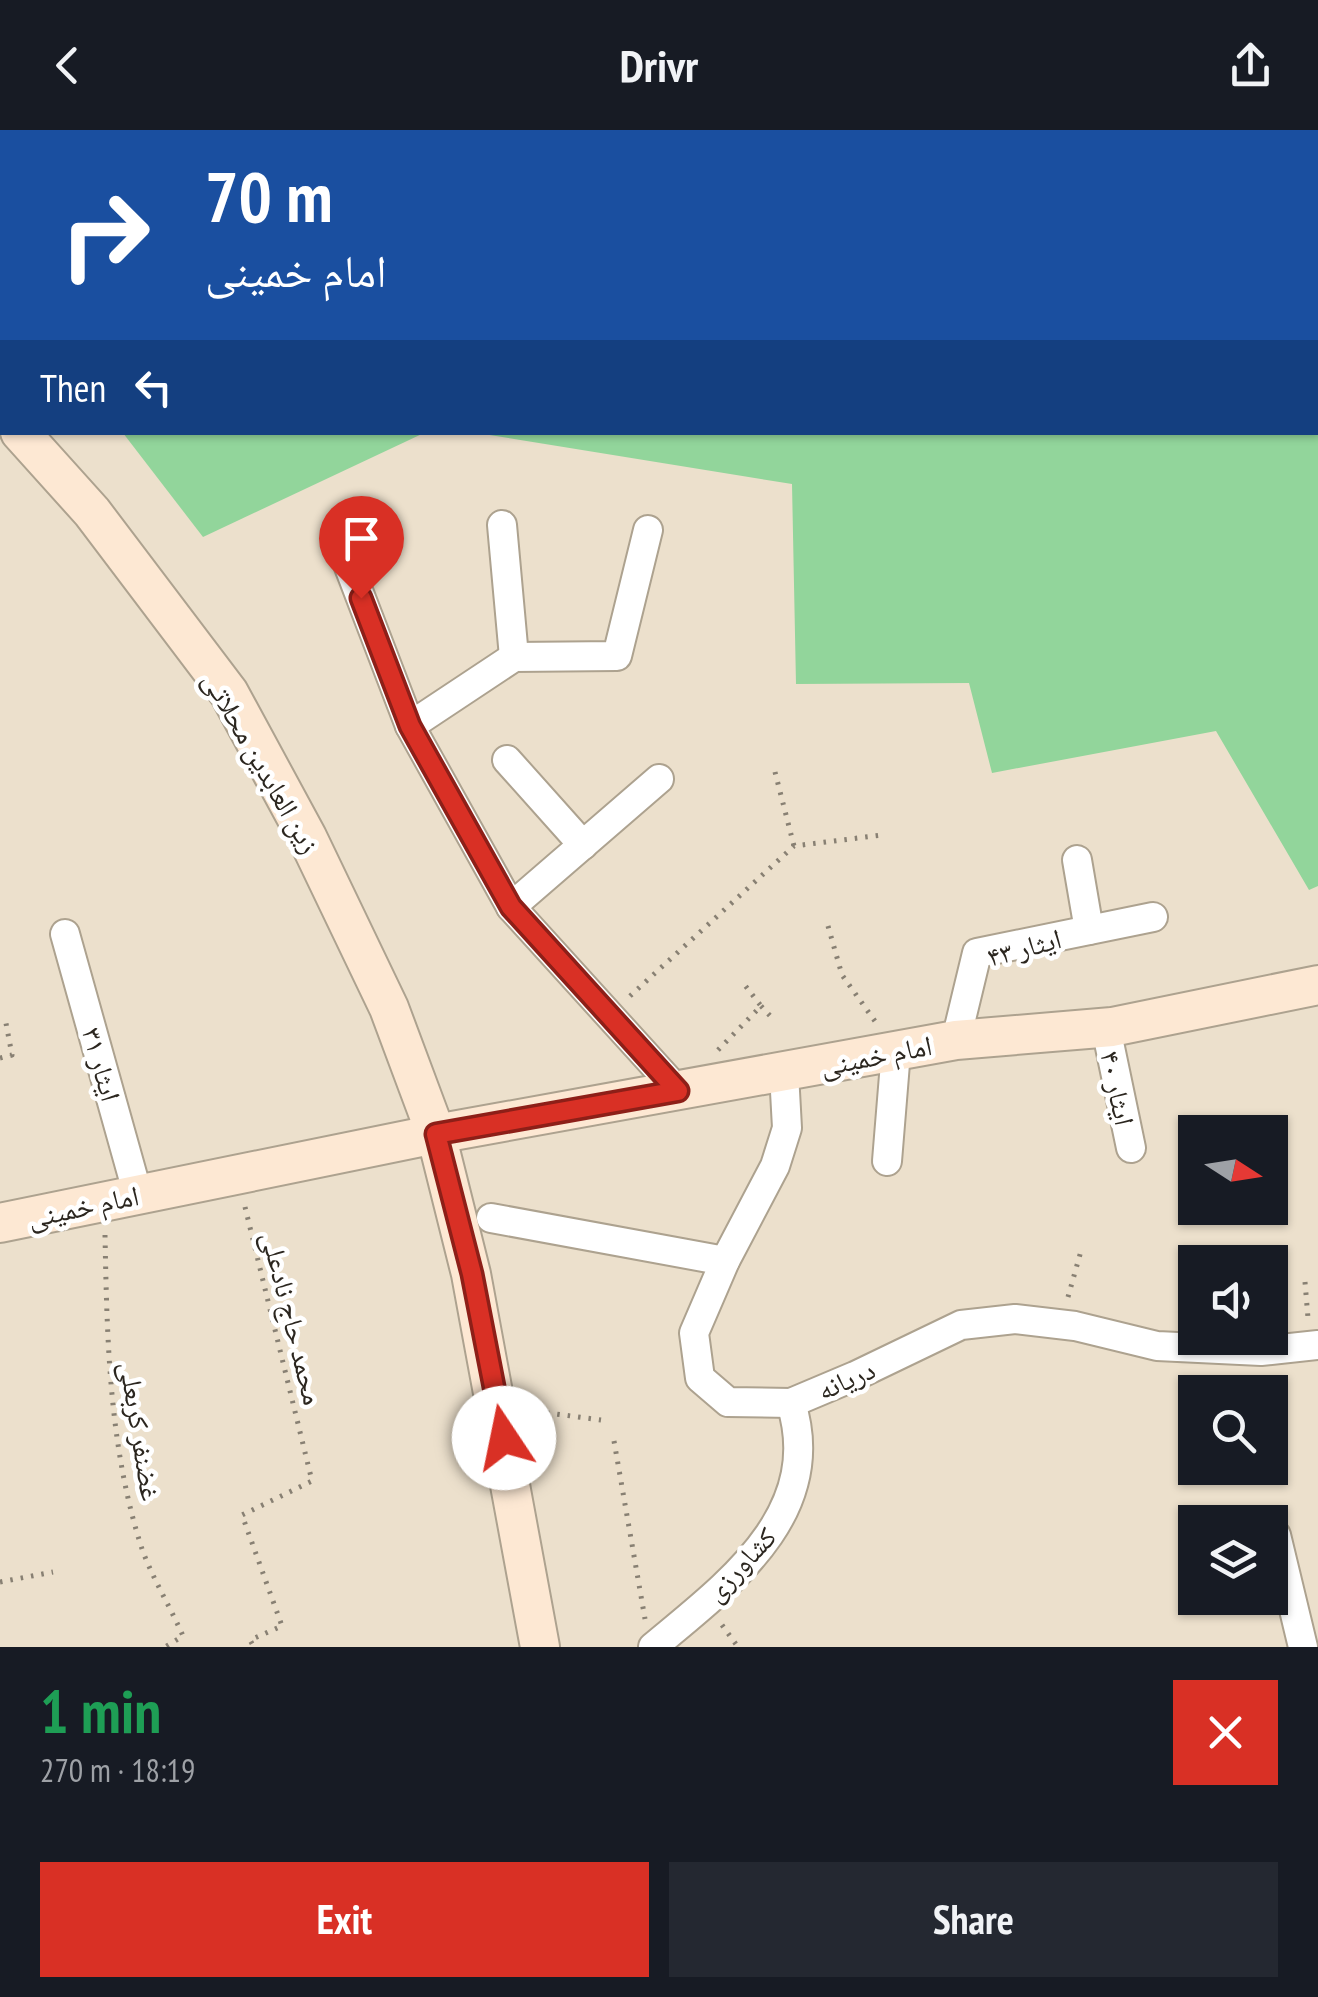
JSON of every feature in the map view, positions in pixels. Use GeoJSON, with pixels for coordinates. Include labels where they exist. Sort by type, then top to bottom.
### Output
{"type":"FeatureCollection","features":[{"type":"Feature","properties":{"kind":"main road","name":"زین العابدین محلاتی"},"geometry":{"type":"LineString","coordinates":[[23,435],[92,512],[229,694],[307,837],[389,1008],[418,1138],[472,1274],[540,1647]]}},
{"type":"Feature","properties":{"kind":"main road","name":"امام خمینی"},"geometry":{"type":"LineString","coordinates":[[0,1223],[418,1138],[956,1040],[1106,1028],[1318,985]]}},
{"type":"Feature","properties":{"kind":"street"},"geometry":{"type":"LineString","coordinates":[[502,525],[514,657]]}},
{"type":"Feature","properties":{"kind":"street"},"geometry":{"type":"LineString","coordinates":[[410,726],[514,657],[618,656],[648,530]]}},
{"type":"Feature","properties":{"kind":"street"},"geometry":{"type":"LineString","coordinates":[[336,534],[410,726],[511,907],[678,1091]]}},
{"type":"Feature","properties":{"kind":"street"},"geometry":{"type":"LineString","coordinates":[[507,760],[583,845]]}},
{"type":"Feature","properties":{"kind":"street"},"geometry":{"type":"LineString","coordinates":[[511,907],[659,779]]}},
{"type":"Feature","properties":{"kind":"street"},"geometry":{"type":"LineString","coordinates":[[1077,860],[1090,930]]}},
{"type":"Feature","properties":{"kind":"street","name":"ایثار ۴۳"},"geometry":{"type":"LineString","coordinates":[[956,1040],[977,953],[1153,918]]}},
{"type":"Feature","properties":{"kind":"street","name":"ایثار ۳۱"},"geometry":{"type":"LineString","coordinates":[[65,934],[122,1198]]}},
{"type":"Feature","properties":{"kind":"street","name":"ایثار ۴۰"},"geometry":{"type":"LineString","coordinates":[[1106,1028],[1131,1148]]}},
{"type":"Feature","properties":{"kind":"street"},"geometry":{"type":"LineString","coordinates":[[888,1161],[896,1052]]}},
{"type":"Feature","properties":{"kind":"street","name":"دریانه"},"geometry":{"type":"LineString","coordinates":[[784,1072],[788,1128],[775,1166],[724,1261],[694,1334],[700,1378],[728,1402],[791,1403],[962,1325],[1015,1319],[1060,1324],[1157,1346],[1261,1351],[1315,1345]]}},
{"type":"Feature","properties":{"kind":"street"},"geometry":{"type":"LineString","coordinates":[[492,1218],[724,1261]]}},
{"type":"Feature","properties":{"kind":"street","name":"کشاورزی"},"geometry":{"type":"LineString","coordinates":[[650,1638],[751,1561],[778,1523],[797,1469],[798,1424],[791,1403]]}},
{"type":"Feature","properties":{"kind":"street"},"geometry":{"type":"LineString","coordinates":[[1288,1585],[1303,1647]]}},
{"type":"Feature","properties":{"kind":"path"},"geometry":{"type":"LineString","coordinates":[[775,772],[794,846]]}},
{"type":"Feature","properties":{"kind":"path"},"geometry":{"type":"LineString","coordinates":[[609,1015],[794,846],[882,835]]}},
{"type":"Feature","properties":{"kind":"path"},"geometry":{"type":"LineString","coordinates":[[828,926],[842,975],[896,1052]]}},
{"type":"Feature","properties":{"kind":"path"},"geometry":{"type":"LineString","coordinates":[[744,984],[773,1020]]}},
{"type":"Feature","properties":{"kind":"path"},"geometry":{"type":"LineString","coordinates":[[678,1091],[762,1006]]}},
{"type":"Feature","properties":{"kind":"path"},"geometry":{"type":"LineString","coordinates":[[0,1058],[12,1055],[4,1018]]}},
{"type":"Feature","properties":{"kind":"path","name":"محمد حاج نادعلی"},"geometry":{"type":"LineString","coordinates":[[238,1175],[312,1481],[242,1515],[282,1626],[250,1640],[254,1647]]}},
{"type":"Feature","properties":{"kind":"path","name":"غضنفر کربعلی"},"geometry":{"type":"LineString","coordinates":[[122,1198],[107,1349],[116,1434],[142,1547],[184,1636],[164,1647]]}},
{"type":"Feature","properties":{"kind":"path"},"geometry":{"type":"LineString","coordinates":[[1060,1324],[1081,1251]]}},
{"type":"Feature","properties":{"kind":"path"},"geometry":{"type":"LineString","coordinates":[[1305,1282],[1315,1345]]}},
{"type":"Feature","properties":{"kind":"path"},"geometry":{"type":"LineString","coordinates":[[498,1406],[602,1420]]}},
{"type":"Feature","properties":{"kind":"path"},"geometry":{"type":"LineString","coordinates":[[614,1441],[650,1638]]}},
{"type":"Feature","properties":{"kind":"path"},"geometry":{"type":"LineString","coordinates":[[0,1582],[53,1572]]}},
{"type":"Feature","properties":{"kind":"green space"},"geometry":{"type":"Polygon","coordinates":[[[125,435],[420,435],[203,537],[125,435]]]}},
{"type":"Feature","properties":{"kind":"green space"},"geometry":{"type":"Polygon","coordinates":[[[489,435],[1318,435],[1318,886],[1309,890],[1216,731],[992,773],[969,683],[796,684],[792,484],[489,435]]]}},
{"type":"Feature","properties":{"kind":"route"},"geometry":{"type":"LineString","coordinates":[[361,598],[410,726],[511,907],[678,1091],[436,1134],[472,1274],[504,1438]]}}]}
